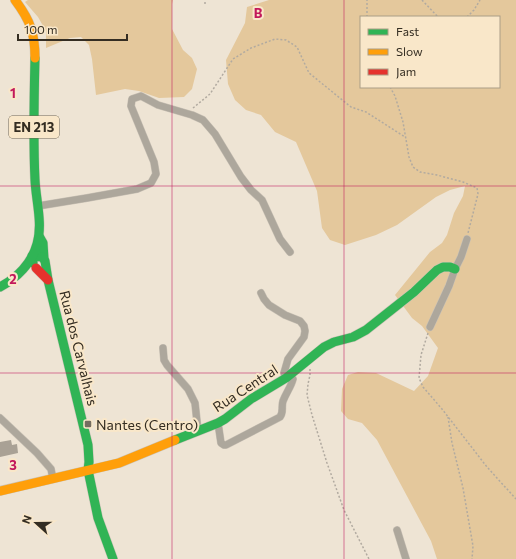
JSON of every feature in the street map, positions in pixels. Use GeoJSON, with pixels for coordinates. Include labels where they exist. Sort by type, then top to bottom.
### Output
{"type":"FeatureCollection","features":[{"type":"Feature","properties":{"kind":"main road","name":"EN 213"},"geometry":{"type":"LineString","coordinates":[[0,287],[7,284],[36,263],[40,227],[35,177],[34,146],[34,41],[30,21],[15,0]]}},
{"type":"Feature","properties":{"kind":"main road","name":"Rua dos Carvalhais"},"geometry":{"type":"LineString","coordinates":[[36,263],[48,280],[88,445],[88,470],[98,518],[113,559]]}},
{"type":"Feature","properties":{"kind":"main road","name":"Rua Central"},"geometry":{"type":"LineString","coordinates":[[0,491],[119,463],[218,423],[251,399],[288,376],[324,347],[334,342],[353,337],[366,330],[414,292],[437,270],[443,267],[455,269]]}},
{"type":"Feature","properties":{"kind":"street"},"geometry":{"type":"LineString","coordinates":[[38,206],[137,189],[151,183],[156,174],[154,162],[130,106],[132,99],[141,96],[158,105],[192,114],[203,120],[215,134],[241,177],[251,190],[262,200],[280,239],[290,252]]}},
{"type":"Feature","properties":{"kind":"street"},"geometry":{"type":"LineString","coordinates":[[430,326],[449,286],[468,239]]}},
{"type":"Feature","properties":{"kind":"street"},"geometry":{"type":"LineString","coordinates":[[218,423],[222,443],[226,445],[280,418],[282,414],[284,401],[293,379],[284,373],[288,359],[304,337],[305,331],[304,326],[300,321],[285,315],[269,305],[261,293]]}},
{"type":"Feature","properties":{"kind":"street"},"geometry":{"type":"LineString","coordinates":[[163,348],[164,360],[188,389],[195,403],[198,432]]}},
{"type":"Feature","properties":{"kind":"street"},"geometry":{"type":"LineString","coordinates":[[1,420],[37,453],[51,470],[53,478]]}},
{"type":"Feature","properties":{"kind":"street"},"geometry":{"type":"LineString","coordinates":[[397,530],[406,559]]}},
{"type":"Feature","properties":{"kind":"path"},"geometry":{"type":"LineString","coordinates":[[367,0],[367,16]]}},
{"type":"Feature","properties":{"kind":"path"},"geometry":{"type":"LineString","coordinates":[[422,0],[437,16]]}},
{"type":"Feature","properties":{"kind":"path"},"geometry":{"type":"LineString","coordinates":[[468,16],[480,0]]}},
{"type":"Feature","properties":{"kind":"path"},"geometry":{"type":"LineString","coordinates":[[187,113],[210,94],[233,59],[251,48],[274,39],[286,40],[298,47],[309,73],[351,107],[366,112],[405,136]]}},
{"type":"Feature","properties":{"kind":"path"},"geometry":{"type":"LineString","coordinates":[[391,88],[395,96],[403,122],[413,167],[420,172],[463,182],[477,188],[478,194],[469,228],[468,239]]}},
{"type":"Feature","properties":{"kind":"path"},"geometry":{"type":"LineString","coordinates":[[430,326],[421,355],[419,378],[423,388],[487,467],[516,499]]}},
{"type":"Feature","properties":{"kind":"path"},"geometry":{"type":"LineString","coordinates":[[305,363],[310,369],[307,395],[327,463],[344,510],[369,559]]}},
{"type":"Feature","properties":{"kind":"path"},"geometry":{"type":"LineString","coordinates":[[448,417],[452,443],[463,488],[473,546],[472,559]]}},
{"type":"Feature","properties":{"kind":"shaded area"},"geometry":{"type":"Polygon","coordinates":[[[28,0],[173,0],[172,29],[183,50],[192,58],[197,69],[192,89],[184,97],[159,98],[139,91],[125,89],[96,95],[89,45],[81,37],[70,38],[46,48],[46,31],[38,17],[25,2],[28,0]]]}},
{"type":"Feature","properties":{"kind":"shaded area"},"geometry":{"type":"Polygon","coordinates":[[[269,0],[516,0],[516,559],[437,559],[431,541],[377,440],[362,423],[348,419],[341,411],[342,389],[348,375],[358,372],[376,373],[414,391],[428,376],[438,348],[422,326],[412,318],[395,295],[430,252],[442,243],[447,235],[454,213],[463,196],[465,186],[450,190],[436,197],[397,225],[376,235],[345,245],[330,240],[322,228],[317,191],[296,142],[275,132],[261,115],[246,110],[235,100],[228,84],[226,60],[245,23],[247,7],[269,0]]]}},
{"type":"Feature","properties":{"kind":"building"},"geometry":{"type":"Polygon","coordinates":[[[11,440],[12,445],[17,444],[18,453],[0,457],[0,442],[11,440]]]}},
{"type":"Feature","properties":{"kind":"traffic: fast"},"geometry":{"type":"LineString","coordinates":[[0,287],[12,279],[28,264],[35,251],[39,236],[34,149],[35,58]]}},
{"type":"Feature","properties":{"kind":"traffic: fast"},"geometry":{"type":"LineString","coordinates":[[39,236],[43,243],[44,259]]}},
{"type":"Feature","properties":{"kind":"traffic: fast"},"geometry":{"type":"LineString","coordinates":[[33,263],[32,256],[42,257],[45,261],[48,280],[88,445],[88,470],[98,518],[113,559]]}},
{"type":"Feature","properties":{"kind":"traffic: fast"},"geometry":{"type":"LineString","coordinates":[[175,440],[225,419],[251,399],[286,378],[324,347],[334,342],[353,337],[366,330],[414,292],[437,270],[443,267],[455,269]]}},
{"type":"Feature","properties":{"kind":"traffic: slow"},"geometry":{"type":"LineString","coordinates":[[15,0],[31,27],[35,58]]}},
{"type":"Feature","properties":{"kind":"traffic: slow"},"geometry":{"type":"LineString","coordinates":[[0,491],[119,463],[175,440]]}},
{"type":"Feature","properties":{"kind":"traffic: jam"},"geometry":{"type":"LineString","coordinates":[[36,268],[48,280]]}},
{"type":"Feature","properties":{"kind":"place","name":"Nantes (Centro)"},"geometry":{"type":"Point","coordinates":[88,424]}}]}
